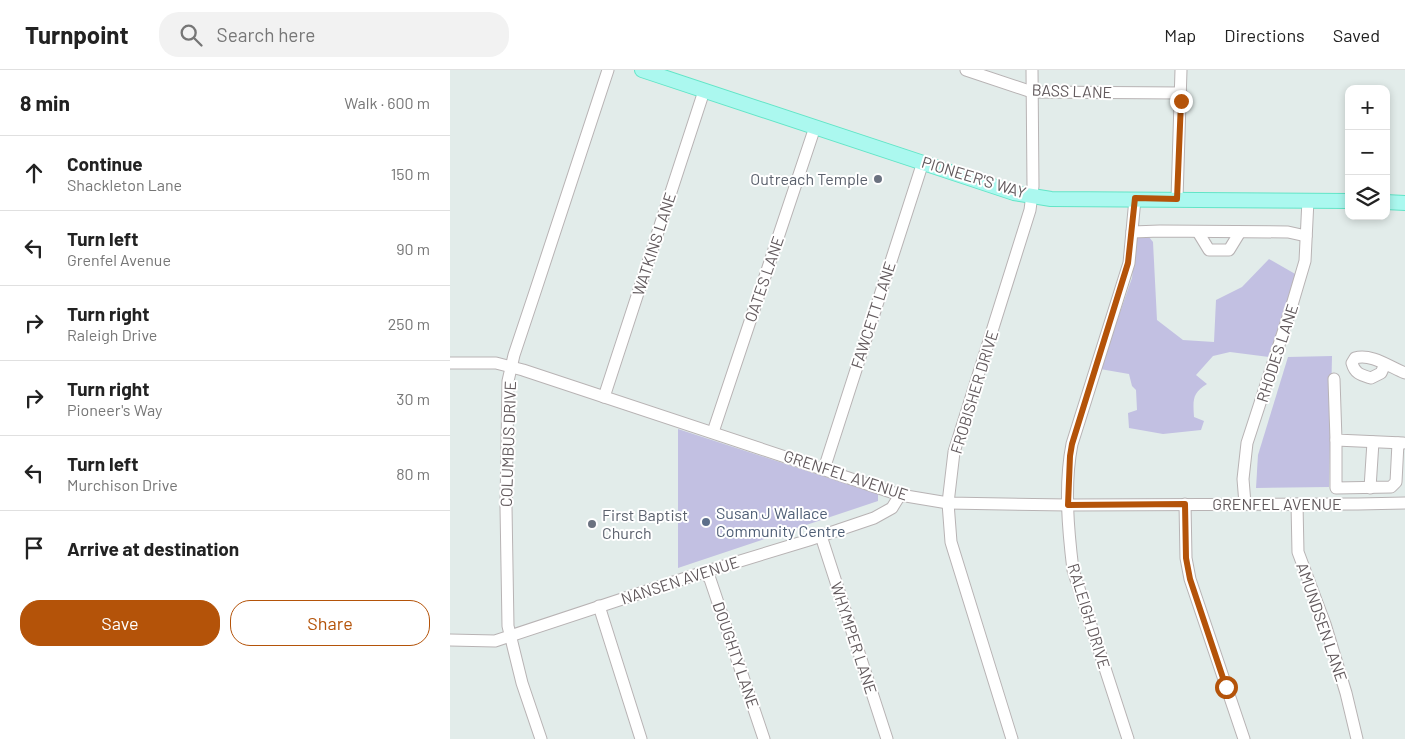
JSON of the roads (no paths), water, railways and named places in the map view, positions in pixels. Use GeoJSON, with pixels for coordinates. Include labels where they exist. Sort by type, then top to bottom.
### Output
{"type":"FeatureCollection","features":[{"type":"Feature","properties":{"kind":"main road","name":"PIONEER'S WAY"},"geometry":{"type":"LineString","coordinates":[[642,70],[1014,193],[1051,199],[1135,198],[1345,201]]}},
{"type":"Feature","properties":{"kind":"main road"},"geometry":{"type":"LineString","coordinates":[[1390,202],[1405,203]]}},
{"type":"Feature","properties":{"kind":"street","name":"COLUMBUS DRIVE"},"geometry":{"type":"LineString","coordinates":[[541,739],[522,683],[508,626],[506,507],[508,381],[608,70]]}},
{"type":"Feature","properties":{"kind":"street","name":"BASS LANE"},"geometry":{"type":"LineString","coordinates":[[966,70],[1032,92],[1181,93]]}},
{"type":"Feature","properties":{"kind":"street","name":"FROBISHER DRIVE"},"geometry":{"type":"LineString","coordinates":[[1012,739],[951,542],[948,503],[954,452],[1030,210],[1033,186],[1032,70]]}},
{"type":"Feature","properties":{"kind":"street"},"geometry":{"type":"LineString","coordinates":[[1177,199],[1181,70]]}},
{"type":"Feature","properties":{"kind":"street","name":"WATKINS LANE"},"geometry":{"type":"LineString","coordinates":[[604,397],[704,91]]}},
{"type":"Feature","properties":{"kind":"street","name":"OATES LANE"},"geometry":{"type":"LineString","coordinates":[[713,432],[815,127]]}},
{"type":"Feature","properties":{"kind":"street","name":"FAWCETT LANE"},"geometry":{"type":"LineString","coordinates":[[824,469],[923,162]]}},
{"type":"Feature","properties":{"kind":"street","name":"RALEIGH DRIVE"},"geometry":{"type":"LineString","coordinates":[[1128,739],[1073,570],[1068,505],[1072,444],[1128,263],[1135,198]]}},
{"type":"Feature","properties":{"kind":"street","name":"RHODES LANE"},"geometry":{"type":"LineString","coordinates":[[1245,504],[1243,479],[1247,443],[1305,261],[1308,200]]}},
{"type":"Feature","properties":{"kind":"street"},"geometry":{"type":"LineString","coordinates":[[1132,232],[1288,232],[1306,236]]}},
{"type":"Feature","properties":{"kind":"street"},"geometry":{"type":"LineString","coordinates":[[1198,232],[1209,250],[1229,250],[1240,232]]}},
{"type":"Feature","properties":{"kind":"street","name":"GRENFEL AVENUE"},"geometry":{"type":"LineString","coordinates":[[450,362],[496,363],[512,367],[900,495],[948,503],[1068,505],[1405,503]]}},
{"type":"Feature","properties":{"kind":"street"},"geometry":{"type":"LineString","coordinates":[[1385,364],[1405,373]]}},
{"type":"Feature","properties":{"kind":"street"},"geometry":{"type":"LineString","coordinates":[[1334,379],[1337,504]]}},
{"type":"Feature","properties":{"kind":"street"},"geometry":{"type":"LineString","coordinates":[[1336,440],[1401,443],[1394,485],[1391,487],[1336,488]]}},
{"type":"Feature","properties":{"kind":"street"},"geometry":{"type":"LineString","coordinates":[[1370,488],[1373,442]]}},
{"type":"Feature","properties":{"kind":"street","name":"NANSEN AVENUE"},"geometry":{"type":"LineString","coordinates":[[450,640],[495,641],[704,572],[821,536],[874,518],[892,508],[900,495]]}},
{"type":"Feature","properties":{"kind":"street"},"geometry":{"type":"LineString","coordinates":[[1185,504],[1186,558],[1190,579],[1244,739]]}},
{"type":"Feature","properties":{"kind":"street","name":"AMUNDSEN LANE"},"geometry":{"type":"LineString","coordinates":[[1298,504],[1298,552],[1325,624],[1346,693],[1357,739]]}},
{"type":"Feature","properties":{"kind":"street","name":"WHYMPER LANE"},"geometry":{"type":"LineString","coordinates":[[821,536],[887,739]]}},
{"type":"Feature","properties":{"kind":"street","name":"DOUGHTY LANE"},"geometry":{"type":"LineString","coordinates":[[704,572],[710,579],[764,739]]}},
{"type":"Feature","properties":{"kind":"street"},"geometry":{"type":"LineString","coordinates":[[599,606],[641,739]]}},
{"type":"Feature","properties":{"kind":"place","name":"Outreach Temple"},"geometry":{"type":"Point","coordinates":[878,179]}},
{"type":"Feature","properties":{"kind":"place","name":"Susan J Wallace Community Centre"},"geometry":{"type":"Point","coordinates":[706,522]}},
{"type":"Feature","properties":{"kind":"place","name":"First Baptist Church"},"geometry":{"type":"Point","coordinates":[592,524]}}]}
